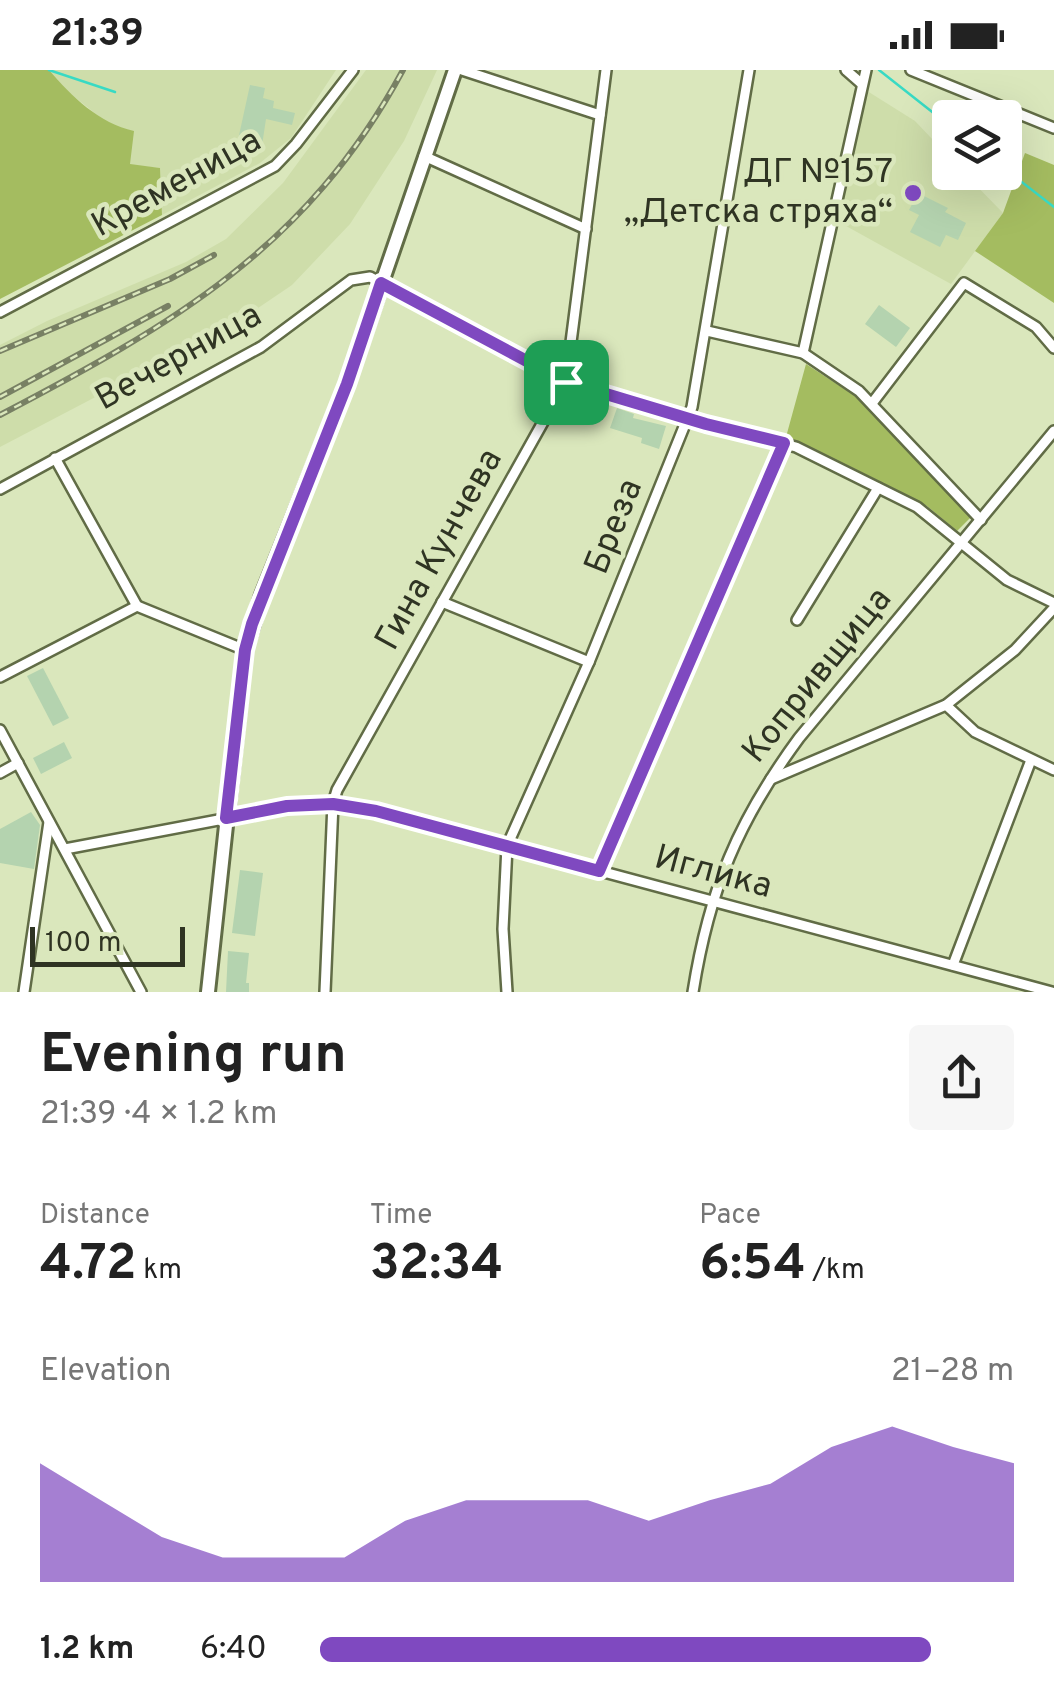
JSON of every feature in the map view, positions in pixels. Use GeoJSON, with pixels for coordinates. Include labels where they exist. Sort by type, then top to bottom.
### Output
{"type":"FeatureCollection","features":[{"type":"Feature","properties":{"kind":"main road"},"geometry":{"type":"LineString","coordinates":[[208,992],[245,650],[262,595],[347,384],[424,156],[458,70]]}},
{"type":"Feature","properties":{"kind":"street","name":"Кременица"},"geometry":{"type":"LineString","coordinates":[[0,312],[275,166],[353,70]]}},
{"type":"Feature","properties":{"kind":"street"},"geometry":{"type":"LineString","coordinates":[[458,70],[600,115]]}},
{"type":"Feature","properties":{"kind":"street","name":"Гина Кунчева"},"geometry":{"type":"LineString","coordinates":[[325,992],[333,804],[370,730],[566,382],[606,70]]}},
{"type":"Feature","properties":{"kind":"street","name":"Бреза"},"geometry":{"type":"LineString","coordinates":[[506,992],[506,846],[588,662],[696,393],[749,70]]}},
{"type":"Feature","properties":{"kind":"street"},"geometry":{"type":"LineString","coordinates":[[846,70],[862,84]]}},
{"type":"Feature","properties":{"kind":"street"},"geometry":{"type":"LineString","coordinates":[[803,353],[866,70]]}},
{"type":"Feature","properties":{"kind":"street"},"geometry":{"type":"LineString","coordinates":[[911,70],[1054,128]]}},
{"type":"Feature","properties":{"kind":"street"},"geometry":{"type":"LineString","coordinates":[[424,156],[586,229]]}},
{"type":"Feature","properties":{"kind":"street","name":"Вечерница"},"geometry":{"type":"LineString","coordinates":[[0,489],[261,347],[351,280],[370,277],[381,283]]}},
{"type":"Feature","properties":{"kind":"street"},"geometry":{"type":"LineString","coordinates":[[381,283],[566,382],[784,443],[878,488],[917,508],[1007,580],[1054,606],[1015,650],[946,704],[768,780]]}},
{"type":"Feature","properties":{"kind":"street"},"geometry":{"type":"LineString","coordinates":[[874,402],[964,283],[1036,326],[1054,348]]}},
{"type":"Feature","properties":{"kind":"street"},"geometry":{"type":"LineString","coordinates":[[707,331],[803,353],[874,402],[980,520]]}},
{"type":"Feature","properties":{"kind":"street","name":"Копривщица"},"geometry":{"type":"LineString","coordinates":[[693,992],[713,901],[728,856],[768,780],[1054,431]]}},
{"type":"Feature","properties":{"kind":"street"},"geometry":{"type":"LineString","coordinates":[[599,871],[784,443]]}},
{"type":"Feature","properties":{"kind":"street"},"geometry":{"type":"LineString","coordinates":[[55,458],[136,606],[245,650]]}},
{"type":"Feature","properties":{"kind":"street"},"geometry":{"type":"LineString","coordinates":[[797,620],[878,488]]}},
{"type":"Feature","properties":{"kind":"street"},"geometry":{"type":"LineString","coordinates":[[442,602],[588,662]]}},
{"type":"Feature","properties":{"kind":"street"},"geometry":{"type":"LineString","coordinates":[[0,676],[136,606]]}},
{"type":"Feature","properties":{"kind":"street"},"geometry":{"type":"LineString","coordinates":[[946,704],[975,732],[1054,770]]}},
{"type":"Feature","properties":{"kind":"street"},"geometry":{"type":"LineString","coordinates":[[0,730],[141,992]]}},
{"type":"Feature","properties":{"kind":"street"},"geometry":{"type":"LineString","coordinates":[[953,965],[1031,760]]}},
{"type":"Feature","properties":{"kind":"street"},"geometry":{"type":"LineString","coordinates":[[0,773],[18,763]]}},
{"type":"Feature","properties":{"kind":"street","name":"Иглика"},"geometry":{"type":"LineString","coordinates":[[65,849],[287,806],[333,804],[376,811],[1052,992]]}},
{"type":"Feature","properties":{"kind":"street"},"geometry":{"type":"LineString","coordinates":[[24,992],[49,822]]}},
{"type":"Feature","properties":{"kind":"shaded area"},"geometry":{"type":"Polygon","coordinates":[[[49,70],[336,70],[291,138],[260,163],[162,215],[160,168],[130,165],[111,126],[67,91],[49,70]]]}},
{"type":"Feature","properties":{"kind":"shaded area"},"geometry":{"type":"Polygon","coordinates":[[[366,70],[437,70],[404,141],[350,224],[292,285],[233,325],[0,447],[0,345],[186,262],[226,239],[283,183],[366,70]]]}},
{"type":"Feature","properties":{"kind":"shaded area","name":"ДГ №157 „Детска стряха“"},"geometry":{"type":"Polygon","coordinates":[[[864,89],[915,121],[932,139],[932,190],[981,190],[1003,213],[951,284],[837,221],[864,89]]]}},
{"type":"Feature","properties":{"kind":"green space"},"geometry":{"type":"Polygon","coordinates":[[[0,70],[49,70],[87,108],[134,131],[130,164],[160,168],[162,215],[0,299],[0,70]]]}},
{"type":"Feature","properties":{"kind":"green space"},"geometry":{"type":"Polygon","coordinates":[[[1025,153],[1054,165],[1054,303],[975,251],[1003,213],[1011,190],[1022,190],[1025,153]]]}},
{"type":"Feature","properties":{"kind":"green space"},"geometry":{"type":"Polygon","coordinates":[[[806,364],[869,405],[972,516],[957,531],[927,506],[786,437],[806,364]]]}},
{"type":"Feature","properties":{"kind":"building"},"geometry":{"type":"Polygon","coordinates":[[[250,85],[265,88],[263,98],[274,101],[273,108],[295,113],[292,125],[266,119],[261,152],[236,149],[250,85]]]}},
{"type":"Feature","properties":{"kind":"building"},"geometry":{"type":"Polygon","coordinates":[[[918,193],[948,208],[945,212],[966,223],[958,240],[946,235],[940,247],[910,232],[919,215],[909,210],[918,193]]]}},
{"type":"Feature","properties":{"kind":"building"},"geometry":{"type":"Polygon","coordinates":[[[879,305],[910,328],[896,347],[865,324],[879,305]]]}},
{"type":"Feature","properties":{"kind":"building"},"geometry":{"type":"Polygon","coordinates":[[[617,408],[634,414],[633,418],[666,426],[659,449],[641,443],[642,438],[610,428],[617,408]]]}},
{"type":"Feature","properties":{"kind":"building"},"geometry":{"type":"Polygon","coordinates":[[[43,668],[69,718],[53,726],[27,676],[43,668]]]}},
{"type":"Feature","properties":{"kind":"building"},"geometry":{"type":"Polygon","coordinates":[[[64,742],[72,758],[41,774],[33,758],[64,742]]]}},
{"type":"Feature","properties":{"kind":"building"},"geometry":{"type":"Polygon","coordinates":[[[31,812],[40,825],[34,869],[0,863],[0,829],[31,812]]]}},
{"type":"Feature","properties":{"kind":"building"},"geometry":{"type":"Polygon","coordinates":[[[240,870],[263,873],[255,936],[232,933],[240,870]]]}},
{"type":"Feature","properties":{"kind":"building"},"geometry":{"type":"Polygon","coordinates":[[[228,951],[249,953],[249,992],[226,992],[228,951]]]}},
{"type":"Feature","properties":{"kind":"waterway"},"geometry":{"type":"LineString","coordinates":[[49,70],[115,92]]}},
{"type":"Feature","properties":{"kind":"waterway"},"geometry":{"type":"LineString","coordinates":[[879,70],[932,112]]}},
{"type":"Feature","properties":{"kind":"waterway"},"geometry":{"type":"LineString","coordinates":[[1022,182],[1054,207]]}},
{"type":"Feature","properties":{"kind":"railway"},"geometry":{"type":"LineString","coordinates":[[0,415],[122,348],[230,276],[279,234],[324,186],[365,132],[403,70]]}},
{"type":"Feature","properties":{"kind":"railway"},"geometry":{"type":"LineString","coordinates":[[0,351],[170,279],[214,255]]}},
{"type":"Feature","properties":{"kind":"railway"},"geometry":{"type":"LineString","coordinates":[[0,397],[168,306]]}},
{"type":"Feature","properties":{"kind":"place","name":"ДГ №157 „Детска стряха“"},"geometry":{"type":"Point","coordinates":[913,193]}},
{"type":"Feature","properties":{"kind":"route"},"geometry":{"type":"LineString","coordinates":[[381,283],[566,382],[784,443],[599,871],[376,811],[333,804],[287,806],[226,818],[245,650],[252,624],[347,384],[381,283]]}}]}
